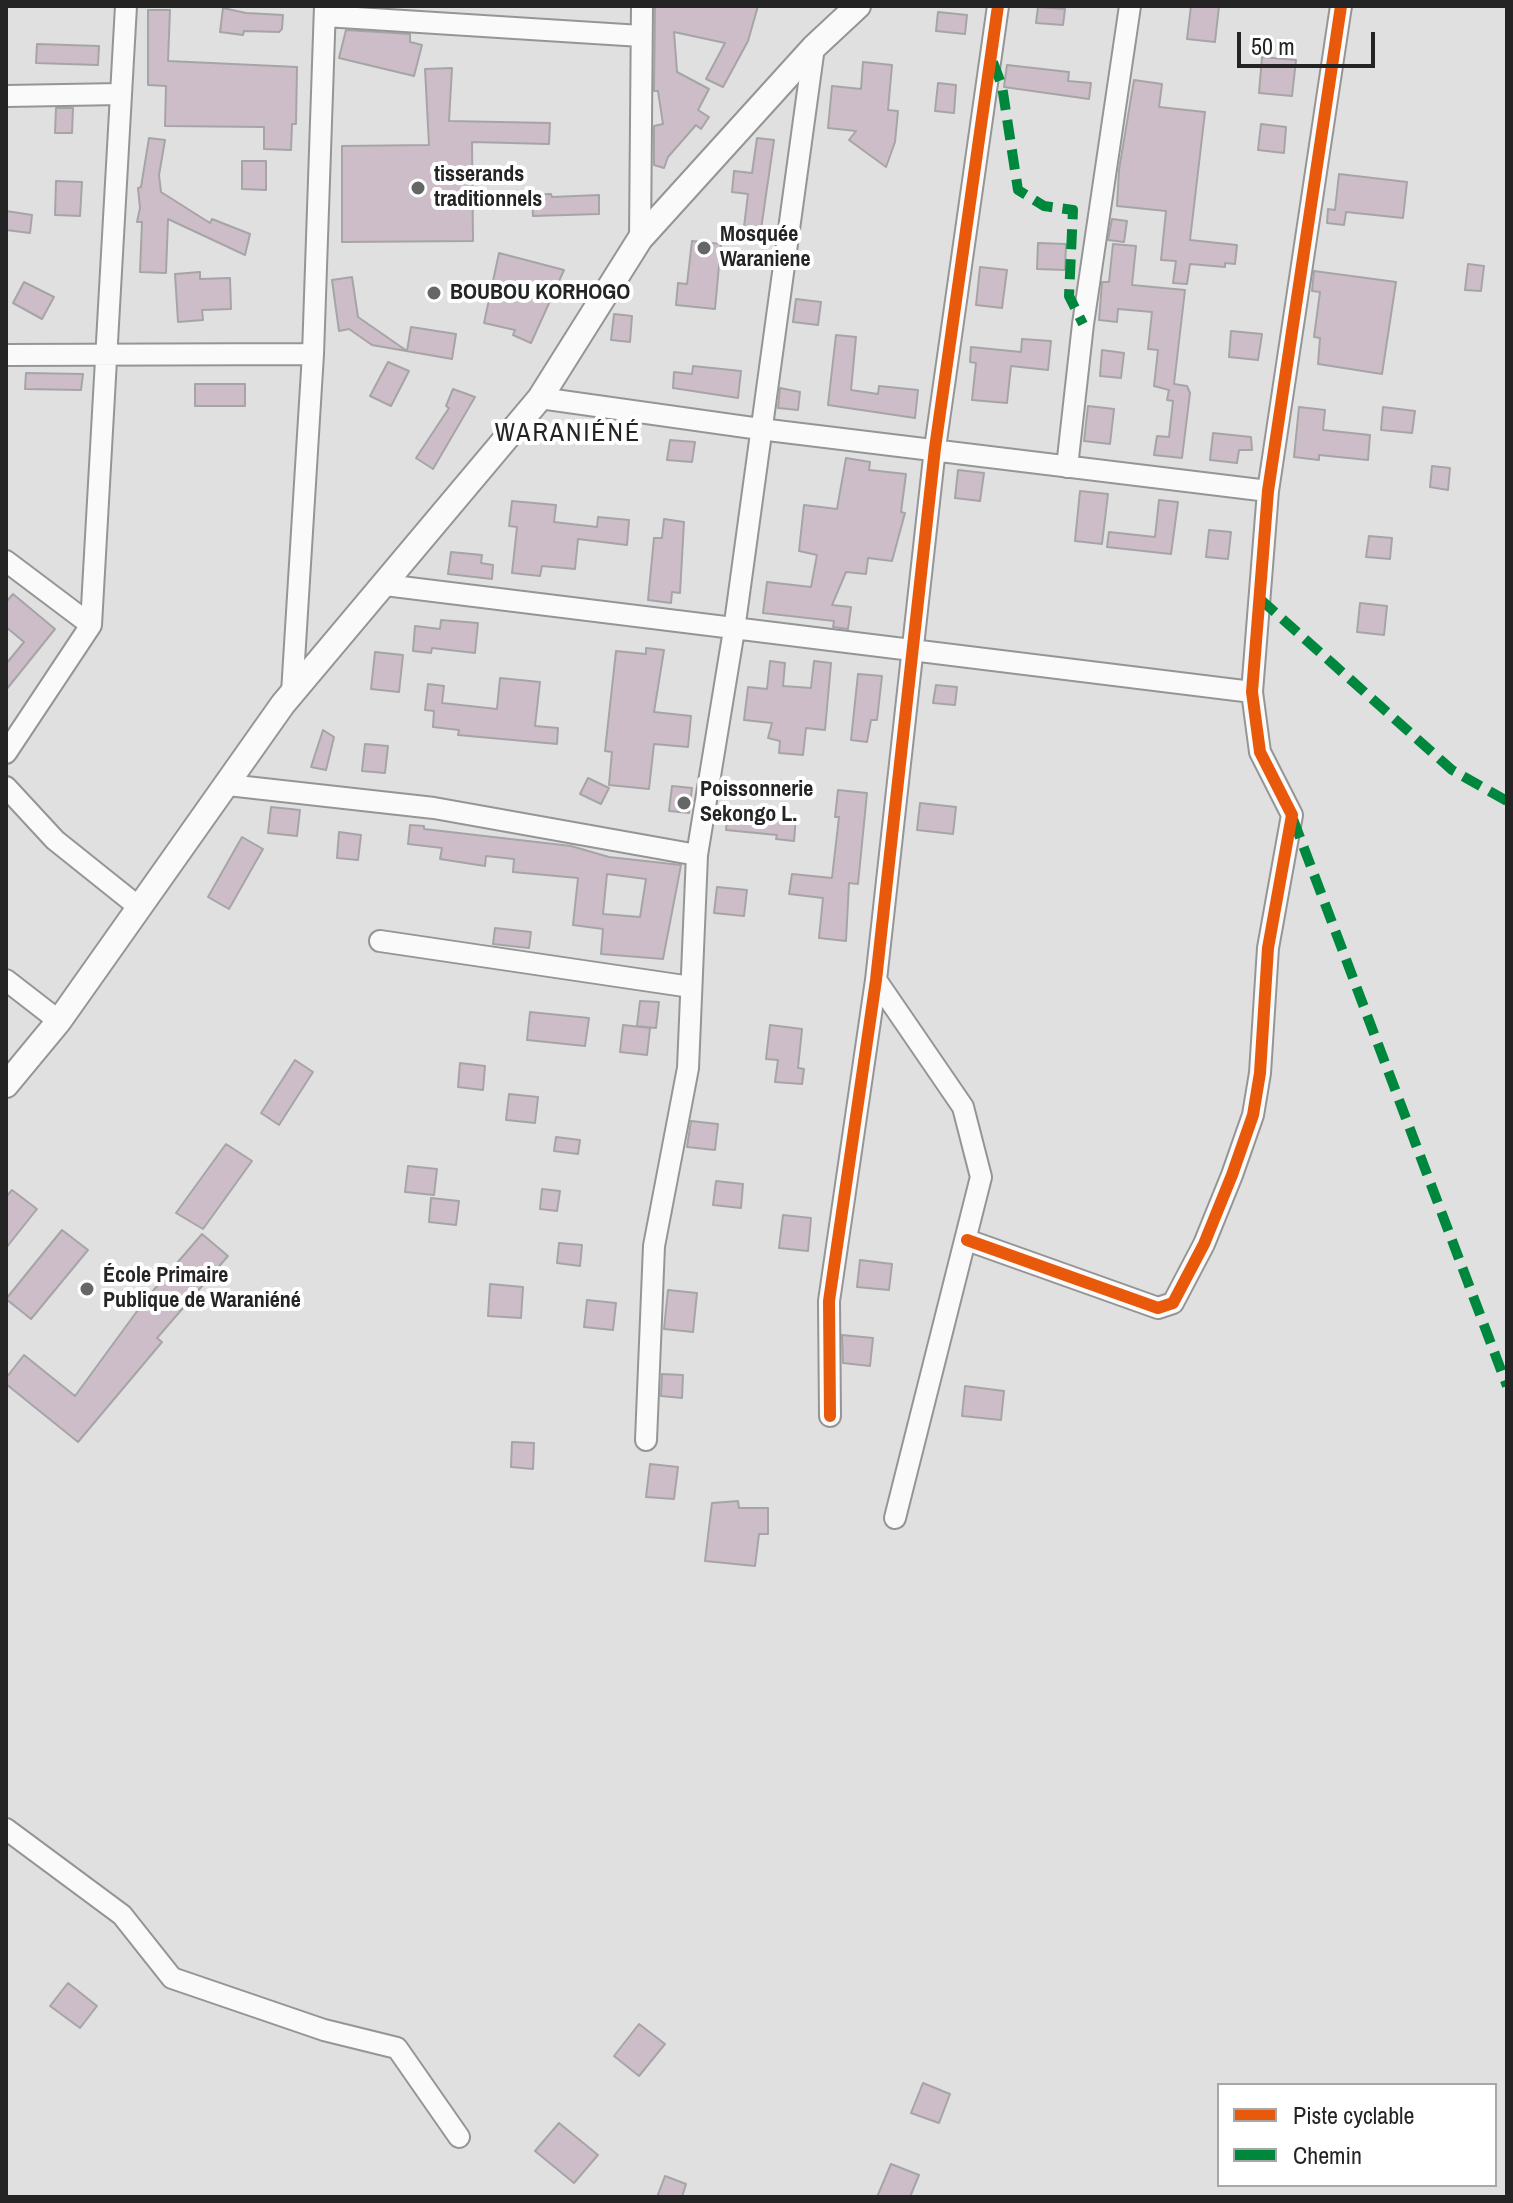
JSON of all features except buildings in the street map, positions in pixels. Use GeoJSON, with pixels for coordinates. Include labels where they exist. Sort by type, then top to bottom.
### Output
{"type":"FeatureCollection","features":[{"type":"Feature","properties":{"kind":"street"},"geometry":{"type":"LineString","coordinates":[[6,753],[91,625],[126,6]]}},
{"type":"Feature","properties":{"kind":"street"},"geometry":{"type":"LineString","coordinates":[[640,239],[642,6]]}},
{"type":"Feature","properties":{"kind":"street"},"geometry":{"type":"LineString","coordinates":[[6,1085],[59,1021],[292,693],[540,398],[640,239],[814,47],[858,6]]}},
{"type":"Feature","properties":{"kind":"street"},"geometry":{"type":"LineString","coordinates":[[830,1416],[829,1301],[876,980],[935,448],[998,6]]}},
{"type":"Feature","properties":{"kind":"street"},"geometry":{"type":"LineString","coordinates":[[1067,467],[1083,324],[1130,6]]}},
{"type":"Feature","properties":{"kind":"street"},"geometry":{"type":"LineString","coordinates":[[967,1240],[1158,1308],[1173,1303],[1204,1244],[1253,1115],[1260,1073],[1268,948],[1292,815],[1260,752],[1252,692],[1268,491],[1341,6]]}},
{"type":"Feature","properties":{"kind":"street"},"geometry":{"type":"LineString","coordinates":[[292,693],[313,354],[325,11],[641,36]]}},
{"type":"Feature","properties":{"kind":"street"},"geometry":{"type":"LineString","coordinates":[[646,1440],[654,1246],[688,1068],[697,855],[734,630],[814,47]]}},
{"type":"Feature","properties":{"kind":"street"},"geometry":{"type":"LineString","coordinates":[[6,96],[121,94]]}},
{"type":"Feature","properties":{"kind":"street"},"geometry":{"type":"LineString","coordinates":[[6,355],[313,354]]}},
{"type":"Feature","properties":{"kind":"street"},"geometry":{"type":"LineString","coordinates":[[540,398],[760,429],[1268,491]]}},
{"type":"Feature","properties":{"kind":"street"},"geometry":{"type":"LineString","coordinates":[[6,561],[91,625]]}},
{"type":"Feature","properties":{"kind":"street"},"geometry":{"type":"LineString","coordinates":[[385,585],[1252,692]]}},
{"type":"Feature","properties":{"kind":"street"},"geometry":{"type":"LineString","coordinates":[[228,785],[434,808],[697,855]]}},
{"type":"Feature","properties":{"kind":"street"},"geometry":{"type":"LineString","coordinates":[[6,787],[55,840],[140,908]]}},
{"type":"Feature","properties":{"kind":"street"},"geometry":{"type":"LineString","coordinates":[[380,941],[691,987]]}},
{"type":"Feature","properties":{"kind":"street"},"geometry":{"type":"LineString","coordinates":[[6,980],[59,1021]]}},
{"type":"Feature","properties":{"kind":"street"},"geometry":{"type":"LineString","coordinates":[[876,980],[963,1107],[981,1177],[895,1518]]}},
{"type":"Feature","properties":{"kind":"street"},"geometry":{"type":"LineString","coordinates":[[6,1829],[122,1915],[172,1978],[324,2030],[397,2048],[459,2137]]}},
{"type":"Feature","properties":{"kind":"marked path"},"geometry":{"type":"LineString","coordinates":[[993,62],[1002,86],[1018,190],[1044,206],[1073,210],[1069,296],[1083,324]]}},
{"type":"Feature","properties":{"kind":"marked path"},"geometry":{"type":"LineString","coordinates":[[1260,599],[1452,770],[1507,801]]}},
{"type":"Feature","properties":{"kind":"marked path"},"geometry":{"type":"LineString","coordinates":[[1293,819],[1507,1386]]}},
{"type":"Feature","properties":{"kind":"cycle path"},"geometry":{"type":"LineString","coordinates":[[830,1416],[829,1301],[876,980],[935,448],[998,6]]}},
{"type":"Feature","properties":{"kind":"cycle path"},"geometry":{"type":"LineString","coordinates":[[967,1240],[1158,1308],[1173,1303],[1204,1244],[1253,1115],[1260,1073],[1268,948],[1292,815],[1260,752],[1252,692],[1268,491],[1341,6]]}},
{"type":"Feature","properties":{"kind":"place","name":"tisserands traditionnels"},"geometry":{"type":"Point","coordinates":[418,188]}},
{"type":"Feature","properties":{"kind":"place","name":"Mosquée Waraniene"},"geometry":{"type":"Point","coordinates":[704,248]}},
{"type":"Feature","properties":{"kind":"place","name":"BOUBOU KORHOGO"},"geometry":{"type":"Point","coordinates":[434,293]}},
{"type":"Feature","properties":{"kind":"place","name":"Poissonnerie Sekongo L."},"geometry":{"type":"Point","coordinates":[684,803]}},
{"type":"Feature","properties":{"kind":"place","name":"École Primaire Publique de Waraniéné"},"geometry":{"type":"Point","coordinates":[87,1289]}},
{"type":"Feature","properties":{"kind":"district","name":"WARANIÉNÉ"},"geometry":{"type":"Point","coordinates":[568,434]}}]}
